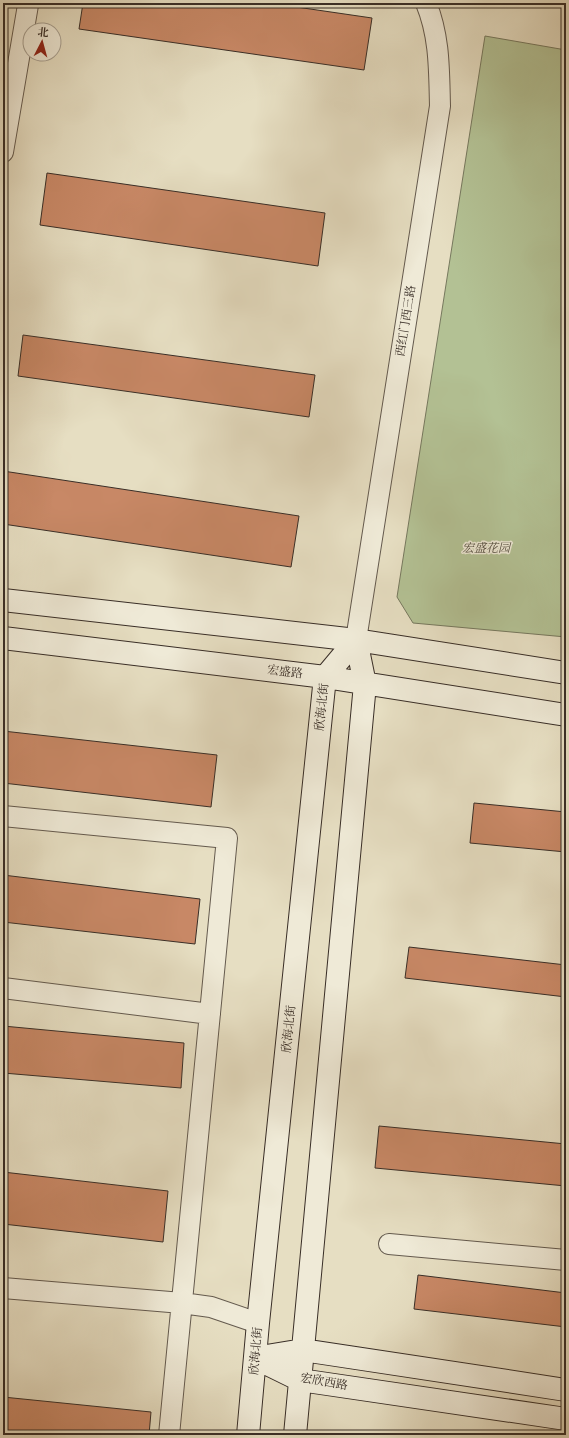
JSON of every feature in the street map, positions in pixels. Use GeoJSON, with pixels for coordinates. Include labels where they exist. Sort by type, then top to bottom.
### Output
{"type":"FeatureCollection","features":[{"type":"Feature","properties":{"kind":"street"},"geometry":{"type":"LineString","coordinates":[[3,152],[27,3]]}},
{"type":"Feature","properties":{"kind":"street","name":"西红门西三路"},"geometry":{"type":"LineString","coordinates":[[356,640],[440,106],[439,58],[430,14],[426,3]]}},
{"type":"Feature","properties":{"kind":"street"},"geometry":{"type":"LineString","coordinates":[[3,600],[356,640],[566,672]]}},
{"type":"Feature","properties":{"kind":"street","name":"宏盛路"},"geometry":{"type":"LineString","coordinates":[[3,638],[325,677],[566,715]]}},
{"type":"Feature","properties":{"kind":"street"},"geometry":{"type":"LineString","coordinates":[[295,1435],[365,684],[356,640]]}},
{"type":"Feature","properties":{"kind":"street","name":"欣海北街"},"geometry":{"type":"LineString","coordinates":[[248,1435],[258,1323],[325,677],[356,640]]}},
{"type":"Feature","properties":{"kind":"street"},"geometry":{"type":"LineString","coordinates":[[3,816],[228,838],[169,1435]]}},
{"type":"Feature","properties":{"kind":"street"},"geometry":{"type":"LineString","coordinates":[[3,988],[210,1014]]}},
{"type":"Feature","properties":{"kind":"street"},"geometry":{"type":"LineString","coordinates":[[389,1244],[566,1260]]}},
{"type":"Feature","properties":{"kind":"street"},"geometry":{"type":"LineString","coordinates":[[3,1288],[182,1303],[211,1307],[258,1323]]}},
{"type":"Feature","properties":{"kind":"street"},"geometry":{"type":"LineString","coordinates":[[255,1358],[303,1350],[566,1390]]}},
{"type":"Feature","properties":{"kind":"street","name":"宏欣西路"},"geometry":{"type":"LineString","coordinates":[[255,1358],[300,1380],[566,1419]]}},
{"type":"Feature","properties":{"kind":"green space","name":"宏盛花园"},"geometry":{"type":"Polygon","coordinates":[[[485,36],[566,50],[566,637],[413,623],[397,597],[485,36]]]}},
{"type":"Feature","properties":{"kind":"building"},"geometry":{"type":"Polygon","coordinates":[[[83,3],[269,3],[372,18],[364,70],[79,29],[83,3]]]}},
{"type":"Feature","properties":{"kind":"building"},"geometry":{"type":"Polygon","coordinates":[[[47,173],[325,213],[318,266],[40,225],[47,173]]]}},
{"type":"Feature","properties":{"kind":"building"},"geometry":{"type":"Polygon","coordinates":[[[23,335],[315,375],[309,417],[18,376],[23,335]]]}},
{"type":"Feature","properties":{"kind":"building"},"geometry":{"type":"Polygon","coordinates":[[[3,471],[299,516],[291,567],[3,524],[3,471]]]}},
{"type":"Feature","properties":{"kind":"building"},"geometry":{"type":"Polygon","coordinates":[[[3,731],[217,755],[211,807],[3,783],[3,731]]]}},
{"type":"Feature","properties":{"kind":"building"},"geometry":{"type":"Polygon","coordinates":[[[474,803],[566,812],[566,852],[470,843],[474,803]]]}},
{"type":"Feature","properties":{"kind":"building"},"geometry":{"type":"Polygon","coordinates":[[[3,875],[200,899],[195,944],[3,922],[3,875]]]}},
{"type":"Feature","properties":{"kind":"building"},"geometry":{"type":"Polygon","coordinates":[[[409,947],[566,965],[566,997],[405,978],[409,947]]]}},
{"type":"Feature","properties":{"kind":"building"},"geometry":{"type":"Polygon","coordinates":[[[3,1026],[184,1043],[181,1088],[3,1073],[3,1026]]]}},
{"type":"Feature","properties":{"kind":"building"},"geometry":{"type":"Polygon","coordinates":[[[379,1126],[566,1144],[566,1186],[375,1168],[379,1126]]]}},
{"type":"Feature","properties":{"kind":"building"},"geometry":{"type":"Polygon","coordinates":[[[3,1172],[168,1191],[163,1242],[3,1224],[3,1172]]]}},
{"type":"Feature","properties":{"kind":"building"},"geometry":{"type":"Polygon","coordinates":[[[418,1275],[566,1293],[566,1327],[414,1309],[418,1275]]]}},
{"type":"Feature","properties":{"kind":"building"},"geometry":{"type":"Polygon","coordinates":[[[3,1397],[151,1412],[149,1435],[3,1435],[3,1397]]]}}]}
